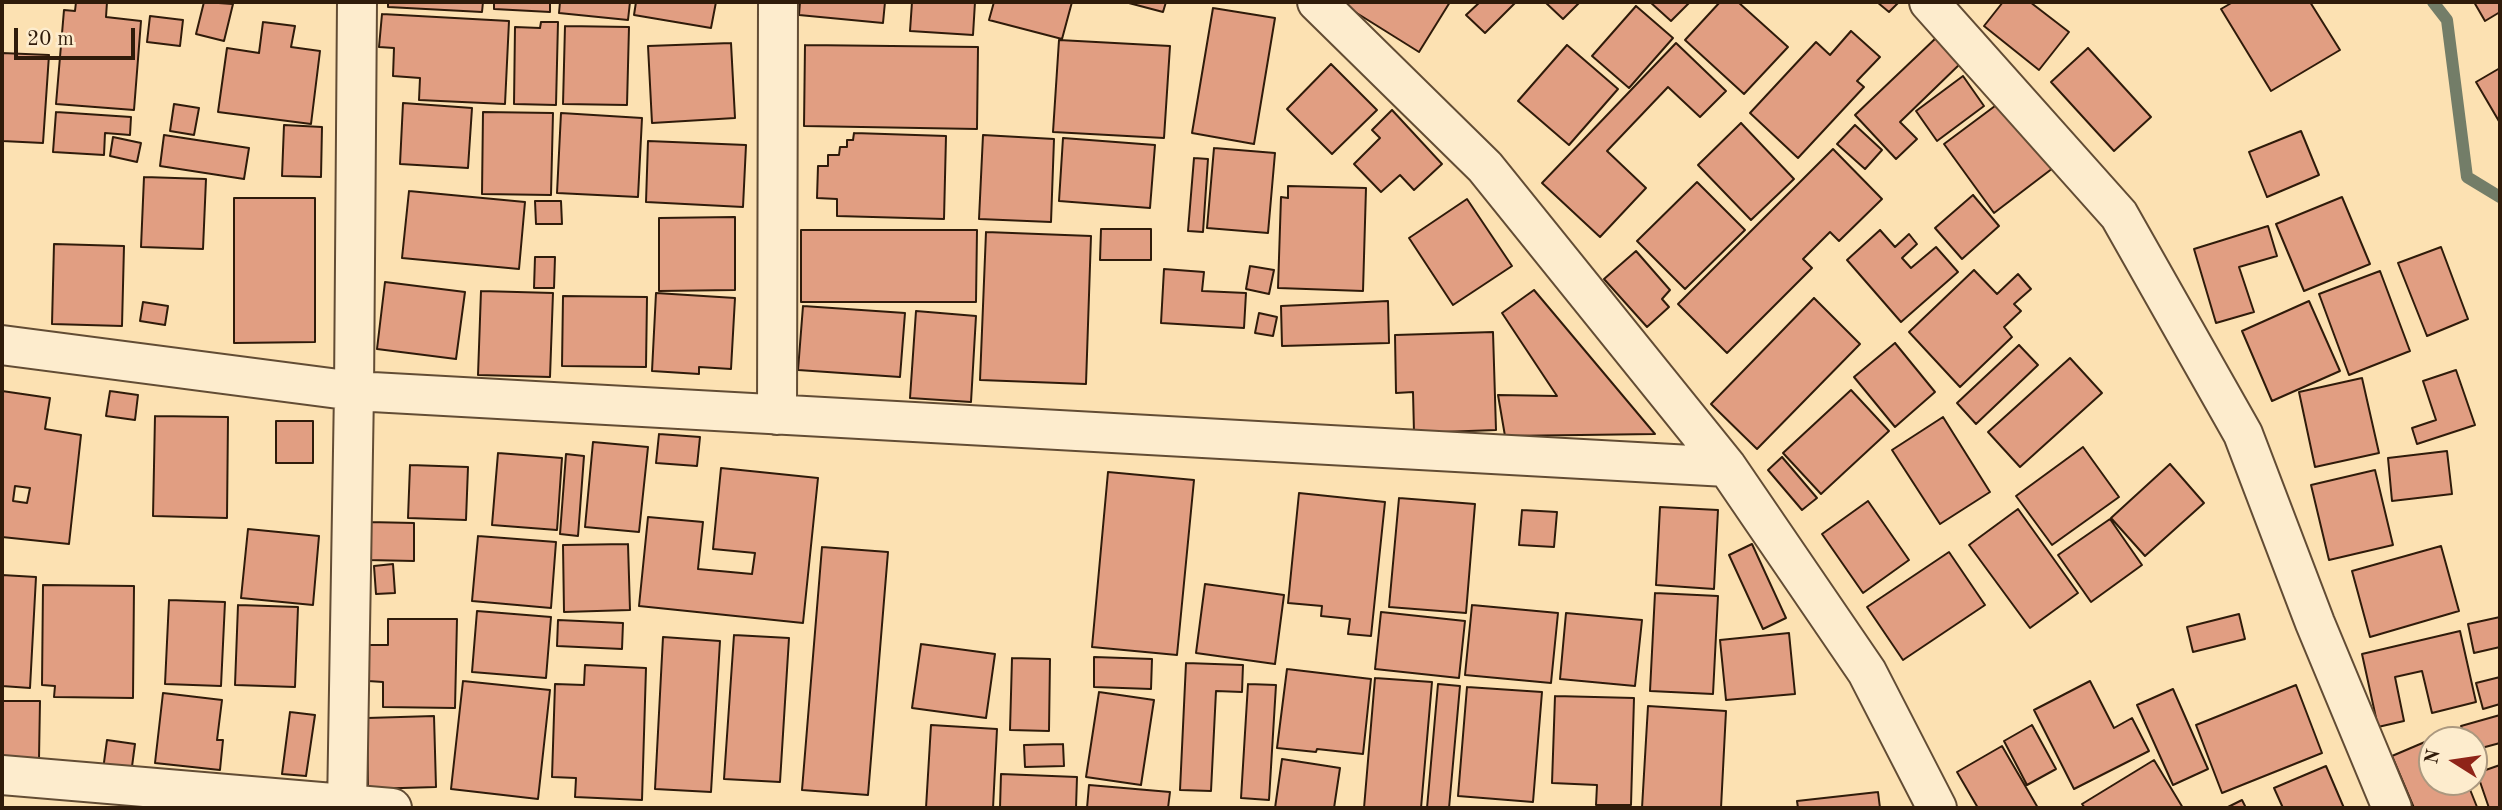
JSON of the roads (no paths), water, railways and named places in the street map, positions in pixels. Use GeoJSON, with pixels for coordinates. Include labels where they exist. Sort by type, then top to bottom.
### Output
{"type":"FeatureCollection","features":[{"type":"Feature","properties":{"kind":"street"},"geometry":{"type":"LineString","coordinates":[[347,806],[358,2]]}},
{"type":"Feature","properties":{"kind":"street"},"geometry":{"type":"LineString","coordinates":[[777,415],[778,2]]}},
{"type":"Feature","properties":{"kind":"street"},"geometry":{"type":"LineString","coordinates":[[1317,2],[1485,167],[1727,467],[1867,671],[1937,808]]}},
{"type":"Feature","properties":{"kind":"street"},"geometry":{"type":"LineString","coordinates":[[1929,2],[2119,215],[2243,434],[2315,623],[2392,808]]}},
{"type":"Feature","properties":{"kind":"street"},"geometry":{"type":"LineString","coordinates":[[2,345],[354,391],[1727,467]]}},
{"type":"Feature","properties":{"kind":"street"},"geometry":{"type":"LineString","coordinates":[[2,775],[392,808]]}},
{"type":"Feature","properties":{"kind":"waterway"},"geometry":{"type":"LineString","coordinates":[[2433,2],[2447,20],[2467,177],[2500,197]]}}]}
